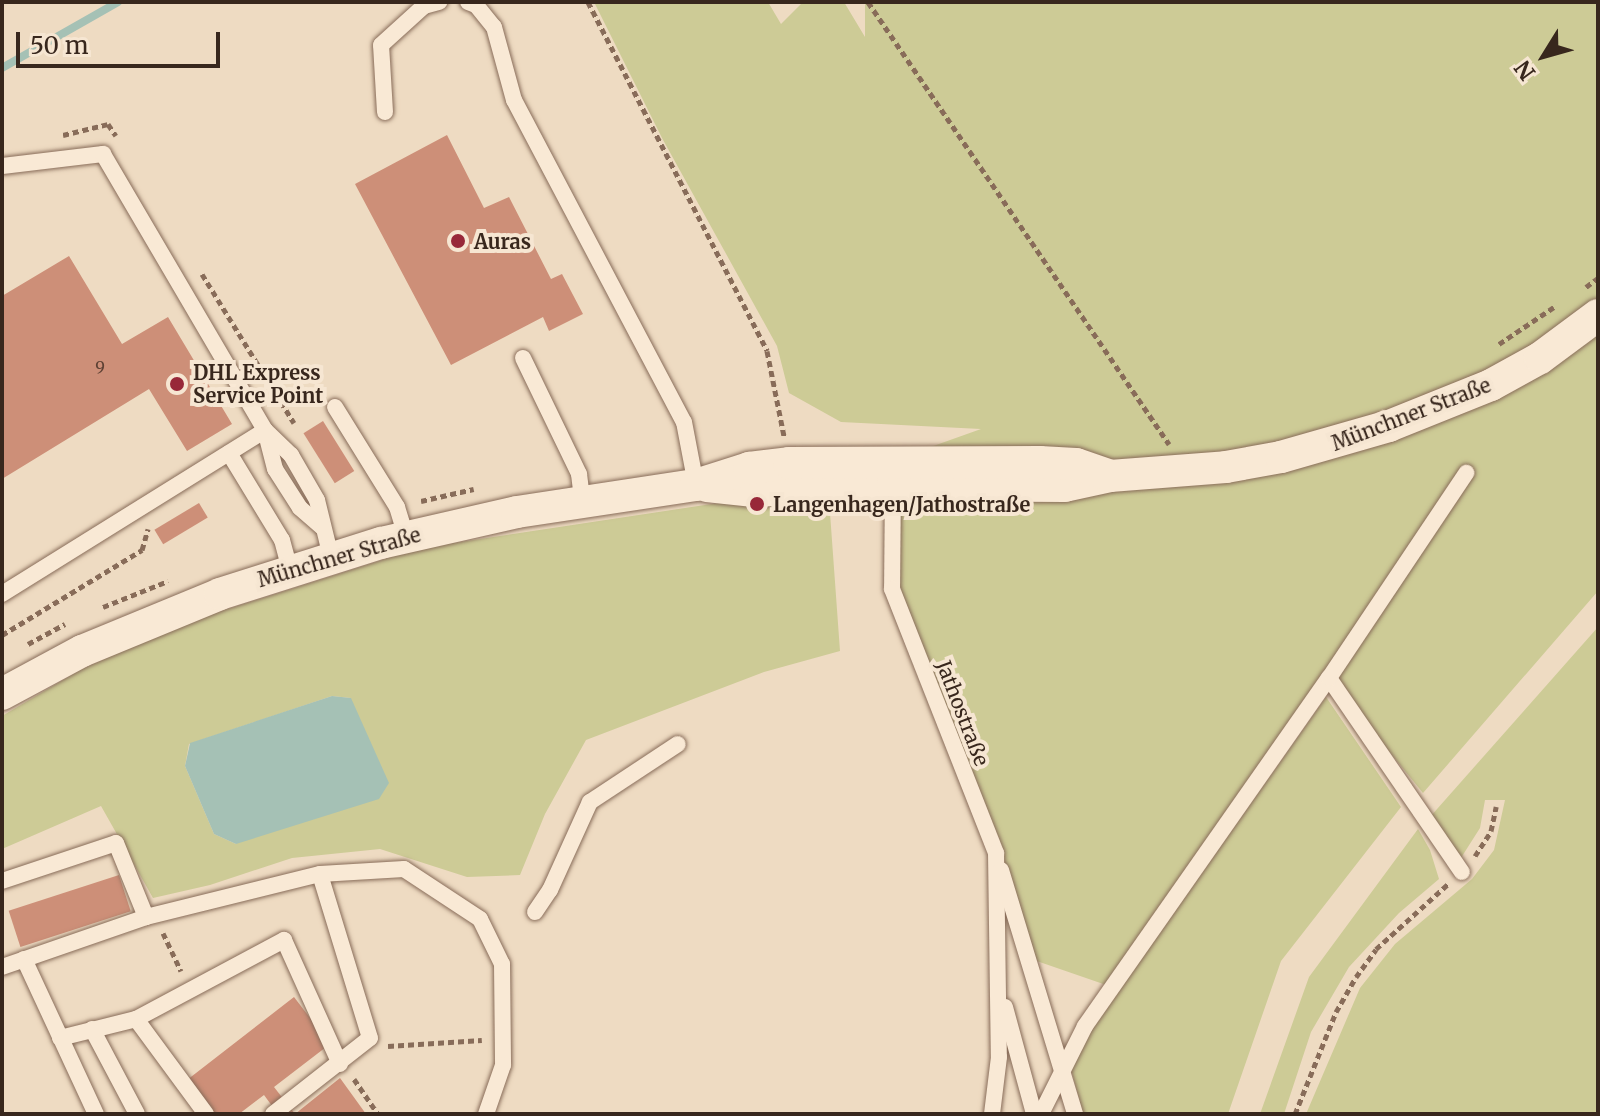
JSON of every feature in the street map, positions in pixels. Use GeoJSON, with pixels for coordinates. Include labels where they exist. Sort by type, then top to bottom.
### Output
{"type":"FeatureCollection","features":[{"type":"Feature","properties":{"kind":"street","name":"Münchner Straße"},"geometry":{"type":"LineString","coordinates":[[696,485],[752,491],[894,472],[1076,464],[1110,476],[1171,472],[1281,457],[1389,426],[1491,385],[1540,358],[1598,315]]}},
{"type":"Feature","properties":{"kind":"street","name":"Münchner Straße"},"geometry":{"type":"LineString","coordinates":[[2,694],[82,651],[286,555],[327,542],[406,536],[582,500],[696,485],[749,468],[789,463],[894,472]]}},
{"type":"Feature","properties":{"kind":"lane"},"geometry":{"type":"LineString","coordinates":[[385,112],[381,45],[424,6],[439,2]]}},
{"type":"Feature","properties":{"kind":"lane"},"geometry":{"type":"LineString","coordinates":[[468,2],[476,5],[494,27],[514,100],[684,422],[696,485]]}},
{"type":"Feature","properties":{"kind":"lane"},"geometry":{"type":"LineString","coordinates":[[2,166],[103,154],[265,430],[298,466],[317,500],[327,542]]}},
{"type":"Feature","properties":{"kind":"lane"},"geometry":{"type":"LineString","coordinates":[[523,358],[579,474],[582,500]]}},
{"type":"Feature","properties":{"kind":"lane"},"geometry":{"type":"LineString","coordinates":[[335,407],[397,507],[406,536]]}},
{"type":"Feature","properties":{"kind":"lane"},"geometry":{"type":"LineString","coordinates":[[2,594],[265,430]]}},
{"type":"Feature","properties":{"kind":"lane"},"geometry":{"type":"LineString","coordinates":[[229,453],[286,555]]}},
{"type":"Feature","properties":{"kind":"lane","name":"Jathostraße"},"geometry":{"type":"LineString","coordinates":[[894,472],[892,589],[996,853],[998,982]]}},
{"type":"Feature","properties":{"kind":"lane"},"geometry":{"type":"LineString","coordinates":[[1041,1114],[1085,1026],[1329,678],[1466,473]]}},
{"type":"Feature","properties":{"kind":"lane"},"geometry":{"type":"LineString","coordinates":[[1329,678],[1462,872]]}},
{"type":"Feature","properties":{"kind":"lane"},"geometry":{"type":"LineString","coordinates":[[535,912],[550,890],[590,802],[678,744]]}},
{"type":"Feature","properties":{"kind":"lane"},"geometry":{"type":"LineString","coordinates":[[2,881],[116,843],[150,916]]}},
{"type":"Feature","properties":{"kind":"lane"},"geometry":{"type":"LineString","coordinates":[[996,853],[1075,1114]]}},
{"type":"Feature","properties":{"kind":"lane"},"geometry":{"type":"LineString","coordinates":[[2,967],[150,916],[320,874],[404,869],[480,919],[502,964],[503,1065],[486,1114]]}},
{"type":"Feature","properties":{"kind":"lane"},"geometry":{"type":"LineString","coordinates":[[273,1114],[370,1038],[320,874]]}},
{"type":"Feature","properties":{"kind":"lane"},"geometry":{"type":"LineString","coordinates":[[60,1038],[136,1019],[284,940],[341,1062]]}},
{"type":"Feature","properties":{"kind":"lane"},"geometry":{"type":"LineString","coordinates":[[24,959],[96,1114]]}},
{"type":"Feature","properties":{"kind":"lane"},"geometry":{"type":"LineString","coordinates":[[992,1114],[999,1057],[998,982]]}},
{"type":"Feature","properties":{"kind":"lane"},"geometry":{"type":"LineString","coordinates":[[998,982],[1034,1114]]}},
{"type":"Feature","properties":{"kind":"lane"},"geometry":{"type":"LineString","coordinates":[[136,1019],[206,1114]]}},
{"type":"Feature","properties":{"kind":"lane"},"geometry":{"type":"LineString","coordinates":[[92,1029],[137,1114]]}},
{"type":"Feature","properties":{"kind":"path"},"geometry":{"type":"LineString","coordinates":[[588,2],[767,351],[780,400],[789,463]]}},
{"type":"Feature","properties":{"kind":"path"},"geometry":{"type":"LineString","coordinates":[[868,2],[1169,443],[1171,472]]}},
{"type":"Feature","properties":{"kind":"path"},"geometry":{"type":"LineString","coordinates":[[2,635],[142,550],[150,524]]}},
{"type":"Feature","properties":{"kind":"path"},"geometry":{"type":"LineString","coordinates":[[1295,1114],[1336,1012],[1356,977],[1401,924],[1462,872],[1491,831],[1496,807]]}},
{"type":"Feature","properties":{"kind":"path"},"geometry":{"type":"LineString","coordinates":[[150,916],[188,985]]}},
{"type":"Feature","properties":{"kind":"path"},"geometry":{"type":"LineString","coordinates":[[373,1047],[503,1039]]}},
{"type":"Feature","properties":{"kind":"path"},"geometry":{"type":"LineString","coordinates":[[341,1062],[378,1114]]}},
{"type":"Feature","properties":{"kind":"shaded area"},"geometry":{"type":"Polygon","coordinates":[[[594,2],[768,2],[781,24],[803,2],[844,2],[865,37],[865,2],[1598,2],[1598,591],[1423,793],[1329,678],[1112,987],[1028,958],[892,589],[894,460],[981,429],[841,422],[789,393],[777,346],[662,138],[594,2]]]}},
{"type":"Feature","properties":{"kind":"shaded area"},"geometry":{"type":"Polygon","coordinates":[[[829,499],[840,651],[764,672],[586,740],[545,814],[520,875],[467,877],[380,849],[292,858],[210,885],[153,898],[101,806],[2,849],[2,716],[80,670],[187,622],[420,548],[738,500],[829,499]],[[332,696],[189,744],[185,766],[214,834],[236,844],[351,698],[332,696]]]}},
{"type":"Feature","properties":{"kind":"shaded area"},"geometry":{"type":"Polygon","coordinates":[[[1598,627],[1598,1114],[1306,1114],[1360,988],[1395,944],[1472,879],[1494,850],[1505,800],[1485,800],[1480,828],[1459,861],[1430,817],[1598,627]]]}},
{"type":"Feature","properties":{"kind":"shaded area"},"geometry":{"type":"Polygon","coordinates":[[[332,696],[351,698],[389,783],[379,799],[236,844],[214,834],[185,766],[190,743],[332,696]]]}},
{"type":"Feature","properties":{"kind":"shaded area"},"geometry":{"type":"Polygon","coordinates":[[[1326,697],[1401,807],[1281,961],[1228,1114],[1083,1114],[1071,1069],[1092,1029],[1326,697]]]}},
{"type":"Feature","properties":{"kind":"shaded area"},"geometry":{"type":"Polygon","coordinates":[[[1418,829],[1430,850],[1439,879],[1399,913],[1349,967],[1311,1032],[1284,1114],[1260,1114],[1309,977],[1418,829]]]}},
{"type":"Feature","properties":{"kind":"building","name":"Auras"},"geometry":{"type":"Polygon","coordinates":[[[447,135],[484,208],[509,197],[551,279],[562,274],[583,314],[549,331],[543,317],[451,365],[355,184],[447,135]]]}},
{"type":"Feature","properties":{"kind":"building"},"geometry":{"type":"Polygon","coordinates":[[[69,256],[122,344],[168,317],[232,424],[187,451],[149,389],[2,479],[2,296],[69,256]]]}},
{"type":"Feature","properties":{"kind":"building"},"geometry":{"type":"Polygon","coordinates":[[[323,421],[354,471],[335,483],[303,433],[323,421]]]}},
{"type":"Feature","properties":{"kind":"building"},"geometry":{"type":"Polygon","coordinates":[[[199,503],[208,518],[163,544],[154,530],[199,503]]]}},
{"type":"Feature","properties":{"kind":"building"},"geometry":{"type":"Polygon","coordinates":[[[119,875],[131,911],[20,947],[9,911],[119,875]]]}},
{"type":"Feature","properties":{"kind":"building"},"geometry":{"type":"Polygon","coordinates":[[[294,997],[330,1044],[274,1087],[295,1114],[278,1114],[264,1095],[239,1114],[214,1114],[187,1080],[294,997]]]}},
{"type":"Feature","properties":{"kind":"building"},"geometry":{"type":"Polygon","coordinates":[[[340,1078],[366,1114],[295,1114],[340,1078]]]}},
{"type":"Feature","properties":{"kind":"waterway"},"geometry":{"type":"LineString","coordinates":[[2,68],[118,2]]}},
{"type":"Feature","properties":{"kind":"place","name":"Auras"},"geometry":{"type":"Point","coordinates":[458,241]}},
{"type":"Feature","properties":{"kind":"place","name":"DHL Express Service Point"},"geometry":{"type":"Point","coordinates":[177,384]}},
{"type":"Feature","properties":{"kind":"place","name":"Langenhagen/Jathostraße"},"geometry":{"type":"Point","coordinates":[757,504]}}]}
